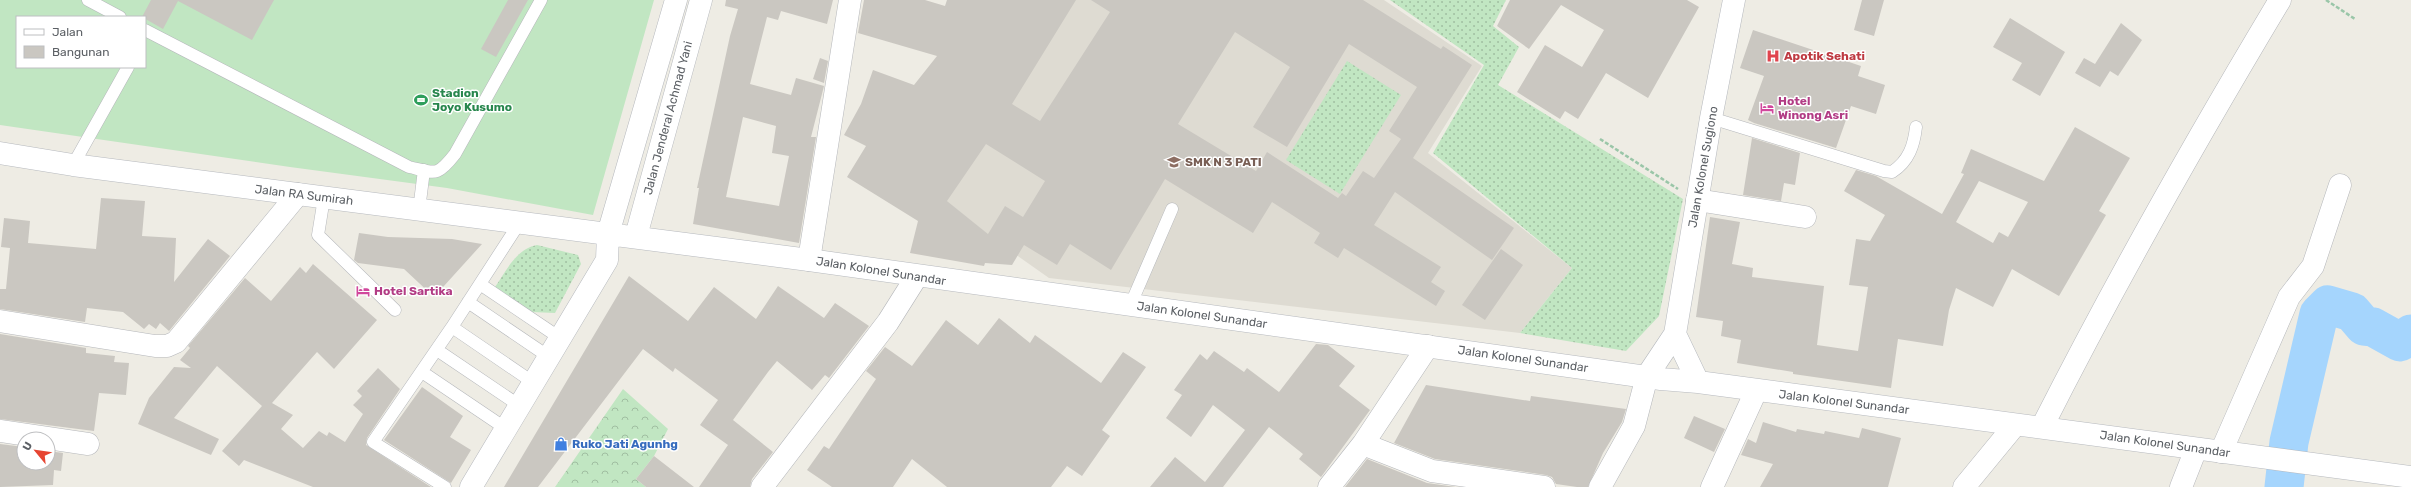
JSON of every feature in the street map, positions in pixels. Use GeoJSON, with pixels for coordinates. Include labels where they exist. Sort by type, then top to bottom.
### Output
{"type":"FeatureCollection","features":[{"type":"Feature","properties":{"kind":"main road","name":"Jalan Jenderal Achmad Yani"},"geometry":{"type":"LineString","coordinates":[[607,260],[608,234],[676,0]]}},
{"type":"Feature","properties":{"kind":"main road","name":"Jalan Jenderal Achmad Yani"},"geometry":{"type":"LineString","coordinates":[[636,236],[701,0]]}},
{"type":"Feature","properties":{"kind":"main road"},"geometry":{"type":"LineString","coordinates":[[809,260],[850,0]]}},
{"type":"Feature","properties":{"kind":"main road","name":"Jalan Kolonel Sugiono"},"geometry":{"type":"LineString","coordinates":[[1600,487],[1634,426],[1647,376],[1675,334],[1711,118],[1734,0]]}},
{"type":"Feature","properties":{"kind":"main road"},"geometry":{"type":"LineString","coordinates":[[2042,427],[2093,326],[2150,222],[2280,0]]}},
{"type":"Feature","properties":{"kind":"main road","name":"Jalan RA Sumirah"},"geometry":{"type":"LineString","coordinates":[[0,153],[73,165],[608,234]]}},
{"type":"Feature","properties":{"kind":"main road"},"geometry":{"type":"LineString","coordinates":[[2221,452],[2290,297],[2314,266],[2340,185]]}},
{"type":"Feature","properties":{"kind":"main road"},"geometry":{"type":"LineString","coordinates":[[0,321],[155,346],[167,346],[176,342],[298,194]]}},
{"type":"Feature","properties":{"kind":"main road"},"geometry":{"type":"LineString","coordinates":[[1697,200],[1805,218]]}},
{"type":"Feature","properties":{"kind":"main road","name":"Jalan Kolonel Sunandar"},"geometry":{"type":"LineString","coordinates":[[608,234],[636,236],[1130,306],[1756,391],[2015,425],[2042,427],[2411,477]]}},
{"type":"Feature","properties":{"kind":"main road"},"geometry":{"type":"LineString","coordinates":[[471,487],[607,260],[636,236]]}},
{"type":"Feature","properties":{"kind":"main road"},"geometry":{"type":"LineString","coordinates":[[762,487],[888,322],[917,276]]}},
{"type":"Feature","properties":{"kind":"main road"},"geometry":{"type":"LineString","coordinates":[[1675,334],[1698,382]]}},
{"type":"Feature","properties":{"kind":"main road"},"geometry":{"type":"LineString","coordinates":[[1329,487],[1363,444],[1428,346]]}},
{"type":"Feature","properties":{"kind":"main road"},"geometry":{"type":"LineString","coordinates":[[1712,487],[1756,391]]}},
{"type":"Feature","properties":{"kind":"main road"},"geometry":{"type":"LineString","coordinates":[[1964,487],[2015,425]]}},
{"type":"Feature","properties":{"kind":"main road"},"geometry":{"type":"LineString","coordinates":[[0,431],[88,444]]}},
{"type":"Feature","properties":{"kind":"main road"},"geometry":{"type":"LineString","coordinates":[[1363,444],[1429,479],[1544,487]]}},
{"type":"Feature","properties":{"kind":"main road"},"geometry":{"type":"LineString","coordinates":[[2181,487],[2196,449]]}},
{"type":"Feature","properties":{"kind":"lane"},"geometry":{"type":"LineString","coordinates":[[88,0],[118,16]]}},
{"type":"Feature","properties":{"kind":"lane"},"geometry":{"type":"LineString","coordinates":[[146,33],[409,168],[437,172],[443,169],[455,154],[541,0]]}},
{"type":"Feature","properties":{"kind":"lane"},"geometry":{"type":"LineString","coordinates":[[73,165],[127,68]]}},
{"type":"Feature","properties":{"kind":"lane"},"geometry":{"type":"LineString","coordinates":[[1711,118],[1884,171],[1892,172],[1908,156],[1914,143],[1916,127]]}},
{"type":"Feature","properties":{"kind":"lane"},"geometry":{"type":"LineString","coordinates":[[419,210],[424,170]]}},
{"type":"Feature","properties":{"kind":"lane"},"geometry":{"type":"LineString","coordinates":[[324,198],[318,235],[395,310]]}},
{"type":"Feature","properties":{"kind":"lane"},"geometry":{"type":"LineString","coordinates":[[1130,306],[1172,209]]}},
{"type":"Feature","properties":{"kind":"lane"},"geometry":{"type":"LineString","coordinates":[[444,487],[373,442],[437,350],[520,222]]}},
{"type":"Feature","properties":{"kind":"lane"},"geometry":{"type":"LineString","coordinates":[[480,284],[560,338]]}},
{"type":"Feature","properties":{"kind":"lane"},"geometry":{"type":"LineString","coordinates":[[468,302],[549,357]]}},
{"type":"Feature","properties":{"kind":"lane"},"geometry":{"type":"LineString","coordinates":[[452,327],[534,383]]}},
{"type":"Feature","properties":{"kind":"lane"},"geometry":{"type":"LineString","coordinates":[[437,350],[520,406]]}},
{"type":"Feature","properties":{"kind":"lane"},"geometry":{"type":"LineString","coordinates":[[422,372],[505,428]]}},
{"type":"Feature","properties":{"kind":"path"},"geometry":{"type":"LineString","coordinates":[[2326,0],[2355,19]]}},
{"type":"Feature","properties":{"kind":"path"},"geometry":{"type":"LineString","coordinates":[[1600,139],[1697,200]]}},
{"type":"Feature","properties":{"kind":"shaded area","name":"SMK N 3 PATI"},"geometry":{"type":"Polygon","coordinates":[[[1013,0],[1384,0],[1482,66],[1428,153],[1572,268],[1520,333],[1049,278],[995,240],[928,186],[1013,0]]]}},
{"type":"Feature","properties":{"kind":"green space"},"geometry":{"type":"Polygon","coordinates":[[[0,0],[654,0],[593,215],[447,188],[0,125],[0,0]]]}},
{"type":"Feature","properties":{"kind":"green space"},"geometry":{"type":"Polygon","coordinates":[[[1390,0],[1506,0],[1493,26],[1519,47],[1498,85],[1683,199],[1659,316],[1626,351],[1520,333],[1572,268],[1433,153],[1484,65],[1390,0]]]}},
{"type":"Feature","properties":{"kind":"green space"},"geometry":{"type":"Polygon","coordinates":[[[1347,61],[1401,95],[1340,194],[1286,160],[1347,61]]]}},
{"type":"Feature","properties":{"kind":"green space"},"geometry":{"type":"Polygon","coordinates":[[[537,245],[578,255],[581,264],[555,313],[532,312],[495,287],[517,256],[530,247],[537,245]]]}},
{"type":"Feature","properties":{"kind":"green space"},"geometry":{"type":"Polygon","coordinates":[[[623,389],[668,429],[654,456],[636,479],[646,487],[555,487],[623,389]]]}},
{"type":"Feature","properties":{"kind":"building"},"geometry":{"type":"Polygon","coordinates":[[[151,0],[274,0],[252,40],[178,1],[163,29],[146,19],[146,16],[143,16],[151,0]]]}},
{"type":"Feature","properties":{"kind":"building"},"geometry":{"type":"Polygon","coordinates":[[[508,0],[528,0],[496,57],[481,49],[508,0]]]}},
{"type":"Feature","properties":{"kind":"building"},"geometry":{"type":"Polygon","coordinates":[[[726,0],[833,0],[827,24],[781,11],[778,20],[767,17],[750,84],[791,95],[796,78],[824,86],[811,137],[816,137],[799,243],[693,224],[699,188],[697,188],[730,36],[738,9],[725,6],[726,0]],[[743,117],[726,197],[779,206],[789,156],[772,153],[776,126],[743,117]]]}},
{"type":"Feature","properties":{"kind":"building"},"geometry":{"type":"Polygon","coordinates":[[[864,0],[925,0],[945,6],[947,0],[1076,0],[1012,104],[1040,121],[1110,12],[1091,0],[1363,0],[1441,49],[1443,46],[1472,65],[1413,158],[1514,228],[1492,260],[1395,192],[1374,225],[1441,267],[1431,282],[1445,291],[1436,306],[1344,248],[1338,258],[1314,243],[1320,233],[1272,202],[1253,233],[1165,179],[1111,270],[1070,244],[1057,265],[1024,245],[1012,265],[985,263],[984,266],[910,253],[918,221],[847,177],[866,146],[844,135],[861,104],[873,70],[914,85],[937,56],[858,33],[864,0]],[[1235,32],[1178,124],[1256,171],[1267,152],[1338,198],[1342,193],[1346,196],[1363,171],[1374,178],[1401,139],[1389,131],[1417,87],[1349,44],[1287,147],[1253,127],[1290,67],[1235,32]],[[986,144],[947,201],[988,234],[1005,206],[1023,217],[1045,181],[986,144]]]}},
{"type":"Feature","properties":{"kind":"building"},"geometry":{"type":"Polygon","coordinates":[[[1510,0],[1687,0],[1699,7],[1648,98],[1606,73],[1578,119],[1565,111],[1560,119],[1517,92],[1545,45],[1582,67],[1604,30],[1561,5],[1529,49],[1497,26],[1510,0]]]}},
{"type":"Feature","properties":{"kind":"building"},"geometry":{"type":"Polygon","coordinates":[[[1862,0],[1884,0],[1874,36],[1854,30],[1862,0]]]}},
{"type":"Feature","properties":{"kind":"building"},"geometry":{"type":"Polygon","coordinates":[[[2010,18],[2065,52],[2040,96],[2012,80],[2022,63],[1993,47],[2010,18]]]}},
{"type":"Feature","properties":{"kind":"building"},"geometry":{"type":"Polygon","coordinates":[[[2121,23],[2142,40],[2118,76],[2110,71],[2100,87],[2075,73],[2084,58],[2095,64],[2121,23]]]}},
{"type":"Feature","properties":{"kind":"building"},"geometry":{"type":"Polygon","coordinates":[[[1753,30],[1861,66],[1858,76],[1885,85],[1876,114],[1851,106],[1836,148],[1748,120],[1764,76],[1740,68],[1753,30]]]}},
{"type":"Feature","properties":{"kind":"building"},"geometry":{"type":"Polygon","coordinates":[[[820,58],[828,61],[824,83],[813,79],[820,58]]]}},
{"type":"Feature","properties":{"kind":"building"},"geometry":{"type":"Polygon","coordinates":[[[2075,127],[2130,158],[2099,211],[2106,215],[2059,296],[2012,269],[1993,307],[1956,288],[1949,310],[1943,346],[1898,339],[1891,388],[1793,374],[1793,372],[1737,363],[1741,340],[1721,336],[1723,321],[1696,317],[1710,217],[1740,222],[1732,264],[1753,268],[1752,277],[1824,286],[1817,345],[1858,351],[1868,287],[1849,285],[1856,239],[1870,241],[1885,215],[1844,191],[1856,170],[1876,176],[1942,214],[1964,174],[1961,173],[1971,149],[2044,181],[2075,127]],[[1979,181],[1956,222],[1993,243],[1999,232],[2008,237],[2028,202],[1979,181]]]}},
{"type":"Feature","properties":{"kind":"building"},"geometry":{"type":"Polygon","coordinates":[[[1752,138],[1800,153],[1795,185],[1784,183],[1781,201],[1743,195],[1752,138]]]}},
{"type":"Feature","properties":{"kind":"building"},"geometry":{"type":"Polygon","coordinates":[[[101,198],[145,201],[142,236],[176,238],[174,282],[208,239],[230,256],[169,331],[160,323],[156,329],[149,324],[144,329],[123,312],[87,308],[85,322],[0,309],[0,289],[6,289],[10,248],[1,247],[4,218],[30,221],[28,243],[96,249],[101,198]]]}},
{"type":"Feature","properties":{"kind":"building"},"geometry":{"type":"Polygon","coordinates":[[[359,233],[388,237],[452,239],[482,244],[434,297],[404,269],[358,263],[354,260],[359,233]]]}},
{"type":"Feature","properties":{"kind":"building"},"geometry":{"type":"Polygon","coordinates":[[[1501,249],[1523,265],[1485,320],[1462,305],[1501,249]]]}},
{"type":"Feature","properties":{"kind":"building"},"geometry":{"type":"Polygon","coordinates":[[[313,264],[377,320],[334,369],[317,352],[272,403],[293,415],[281,429],[303,448],[319,431],[327,436],[329,432],[345,442],[363,414],[353,405],[362,396],[357,391],[378,368],[400,389],[367,438],[366,445],[431,487],[313,487],[244,460],[239,466],[222,451],[262,406],[217,366],[174,418],[219,439],[211,455],[138,424],[149,398],[174,367],[191,368],[180,360],[190,348],[188,346],[245,278],[271,301],[300,267],[306,273],[313,264]]]}},
{"type":"Feature","properties":{"kind":"building"},"geometry":{"type":"Polygon","coordinates":[[[629,276],[688,321],[714,287],[756,319],[778,286],[824,318],[835,303],[869,326],[829,378],[825,375],[812,390],[777,361],[768,372],[733,420],[773,452],[752,479],[750,487],[699,487],[728,445],[700,425],[718,400],[675,368],[673,372],[643,349],[538,487],[504,487],[629,276]]]}},
{"type":"Feature","properties":{"kind":"building"},"geometry":{"type":"Polygon","coordinates":[[[999,318],[1030,343],[1035,335],[1101,383],[1123,352],[1146,367],[1102,430],[1110,436],[1082,476],[1067,466],[1051,487],[947,487],[912,459],[893,487],[832,487],[807,470],[824,446],[829,449],[876,379],[866,371],[885,347],[912,366],[946,320],[978,345],[999,318]]]}},
{"type":"Feature","properties":{"kind":"building"},"geometry":{"type":"Polygon","coordinates":[[[0,334],[86,348],[86,353],[115,356],[114,362],[129,363],[126,395],[99,393],[94,431],[0,419],[0,334]]]}},
{"type":"Feature","properties":{"kind":"building"},"geometry":{"type":"Polygon","coordinates":[[[1316,344],[1328,345],[1355,366],[1339,386],[1370,410],[1321,477],[1299,459],[1303,454],[1269,427],[1223,487],[1150,487],[1175,457],[1205,482],[1245,430],[1213,405],[1191,437],[1166,418],[1182,395],[1174,390],[1200,354],[1207,360],[1214,351],[1244,372],[1247,368],[1279,392],[1316,344]]]}},
{"type":"Feature","properties":{"kind":"building"},"geometry":{"type":"Polygon","coordinates":[[[1426,385],[1530,401],[1531,396],[1626,409],[1622,422],[1603,453],[1588,487],[1577,487],[1556,484],[1552,477],[1546,475],[1435,459],[1394,443],[1426,385]]]}},
{"type":"Feature","properties":{"kind":"building"},"geometry":{"type":"Polygon","coordinates":[[[422,387],[463,416],[450,437],[471,450],[451,483],[384,440],[422,387]]]}},
{"type":"Feature","properties":{"kind":"building"},"geometry":{"type":"Polygon","coordinates":[[[1694,416],[1725,429],[1714,452],[1684,438],[1694,416]]]}},
{"type":"Feature","properties":{"kind":"building"},"geometry":{"type":"Polygon","coordinates":[[[1763,422],[1796,432],[1797,429],[1824,434],[1825,431],[1859,438],[1862,428],[1901,438],[1888,487],[1760,487],[1773,464],[1741,455],[1748,439],[1756,443],[1763,422]]]}},
{"type":"Feature","properties":{"kind":"building"},"geometry":{"type":"Polygon","coordinates":[[[0,444],[16,446],[16,471],[54,471],[53,485],[0,487],[0,444]]]}},
{"type":"Feature","properties":{"kind":"building"},"geometry":{"type":"Polygon","coordinates":[[[56,452],[63,453],[61,471],[56,470],[56,452]]]}},
{"type":"Feature","properties":{"kind":"building"},"geometry":{"type":"Polygon","coordinates":[[[654,456],[694,487],[646,487],[636,479],[654,456]]]}},
{"type":"Feature","properties":{"kind":"building"},"geometry":{"type":"Polygon","coordinates":[[[1367,459],[1427,483],[1456,487],[1345,487],[1367,459]]]}},
{"type":"Feature","properties":{"kind":"waterway"},"geometry":{"type":"LineString","coordinates":[[2284,487],[2289,442],[2319,314],[2328,305],[2352,312],[2364,326],[2373,327],[2400,342],[2411,334]]}},
{"type":"Feature","properties":{"kind":"place","name":"Apotik Sehati"},"geometry":{"type":"Point","coordinates":[1773,56]}},
{"type":"Feature","properties":{"kind":"place","name":"Stadion Joyo Kusumo"},"geometry":{"type":"Point","coordinates":[421,100]}},
{"type":"Feature","properties":{"kind":"place","name":"Hotel Winong Asri"},"geometry":{"type":"Point","coordinates":[1767,108]}},
{"type":"Feature","properties":{"kind":"place","name":"SMK N 3 PATI"},"geometry":{"type":"Point","coordinates":[1174,162]}},
{"type":"Feature","properties":{"kind":"place","name":"Hotel Sartika"},"geometry":{"type":"Point","coordinates":[363,291]}},
{"type":"Feature","properties":{"kind":"place","name":"Ruko Jati Agunhg"},"geometry":{"type":"Point","coordinates":[561,444]}}]}
